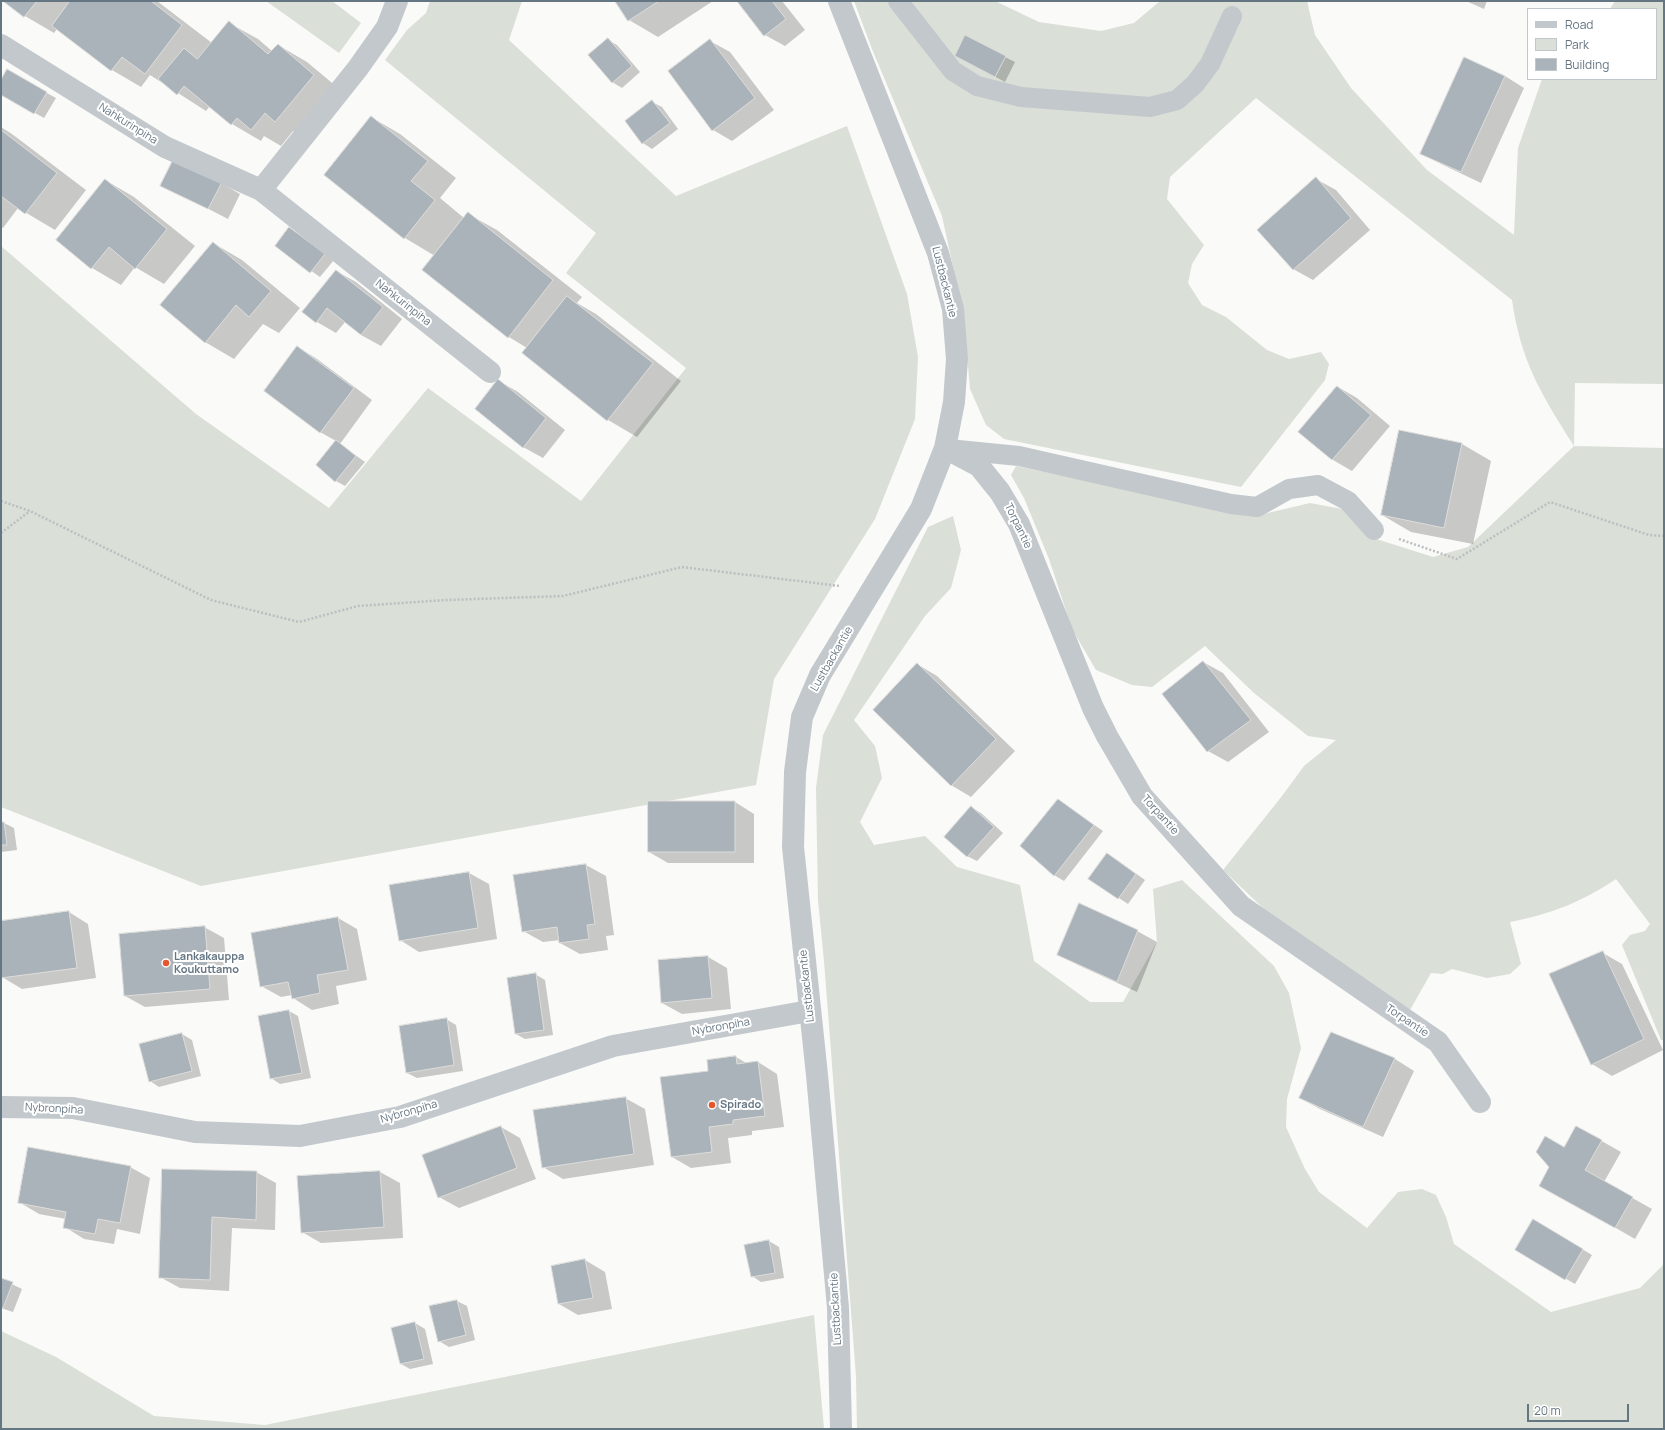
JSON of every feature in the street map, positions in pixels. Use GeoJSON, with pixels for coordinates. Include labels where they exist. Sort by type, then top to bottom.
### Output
{"type":"FeatureCollection","features":[{"type":"Feature","properties":{"kind":"street"},"geometry":{"type":"LineString","coordinates":[[261,190],[358,68],[386,26],[397,1]]}},
{"type":"Feature","properties":{"kind":"street","name":"Lustbackantie"},"geometry":{"type":"LineString","coordinates":[[839,1],[938,253],[953,309],[957,359],[954,402],[945,448],[921,509],[872,592],[820,675],[802,717],[794,772],[793,847],[809,1011],[817,1074],[837,1300],[841,1429]]}},
{"type":"Feature","properties":{"kind":"street","name":"Nahkurinpiha"},"geometry":{"type":"LineString","coordinates":[[1,45],[165,147],[261,190],[490,372]]}},
{"type":"Feature","properties":{"kind":"street","name":"Torpantie"},"geometry":{"type":"LineString","coordinates":[[945,448],[979,466],[1000,492],[1019,524],[1093,708],[1106,736],[1142,796],[1241,906],[1438,1042],[1480,1102]]}},
{"type":"Feature","properties":{"kind":"street","name":"Nybronpiha"},"geometry":{"type":"LineString","coordinates":[[1,1107],[72,1108],[195,1132],[300,1136],[400,1117],[613,1046],[809,1011]]}},
{"type":"Feature","properties":{"kind":"lane"},"geometry":{"type":"LineString","coordinates":[[898,1],[953,71],[977,86],[1021,97],[1150,107],[1177,100],[1195,84],[1210,64],[1232,16]]}},
{"type":"Feature","properties":{"kind":"lane"},"geometry":{"type":"LineString","coordinates":[[945,448],[1019,456],[1231,504],[1257,507],[1289,489],[1318,485],[1348,501],[1374,530]]}},
{"type":"Feature","properties":{"kind":"path"},"geometry":{"type":"LineString","coordinates":[[1,501],[30,510],[211,600],[299,622],[358,606],[446,600],[563,596],[682,567],[846,586],[872,592]]}},
{"type":"Feature","properties":{"kind":"path"},"geometry":{"type":"LineString","coordinates":[[1374,530],[1457,559],[1550,502],[1649,535],[1664,536]]}},
{"type":"Feature","properties":{"kind":"path"},"geometry":{"type":"LineString","coordinates":[[1,533],[30,510]]}},
{"type":"Feature","properties":{"kind":"green space"},"geometry":{"type":"Polygon","coordinates":[[[266,1],[332,1],[361,23],[339,53],[266,1]]]}},
{"type":"Feature","properties":{"kind":"green space"},"geometry":{"type":"Polygon","coordinates":[[[430,1],[522,1],[509,40],[676,196],[847,126],[907,294],[918,357],[915,419],[875,519],[774,679],[756,785],[201,886],[1,807],[1,246],[196,414],[329,508],[428,388],[581,501],[686,368],[566,273],[596,233],[385,60],[407,30],[426,13],[430,1]]]}},
{"type":"Feature","properties":{"kind":"green space"},"geometry":{"type":"Polygon","coordinates":[[[854,1],[995,1],[1039,22],[1101,31],[1134,23],[1160,1],[1307,1],[1315,35],[1351,88],[1427,170],[1514,235],[1518,148],[1542,80],[1657,80],[1657,8],[1611,8],[1615,1],[1664,1],[1664,384],[1575,383],[1574,446],[1534,377],[1521,342],[1512,300],[1256,98],[1170,177],[1167,199],[1204,245],[1192,264],[1188,283],[1202,305],[1226,317],[1267,350],[1289,359],[1321,352],[1329,364],[1325,380],[1241,487],[1004,439],[986,425],[970,389],[964,318],[942,216],[872,49],[854,1]]]}},
{"type":"Feature","properties":{"kind":"green space"},"geometry":{"type":"Polygon","coordinates":[[[1574,446],[1664,448],[1664,1040],[1661,1040],[1622,945],[1630,935],[1645,931],[1650,924],[1616,879],[1591,894],[1566,906],[1525,919],[1510,922],[1521,964],[1510,974],[1487,978],[1452,969],[1443,974],[1431,973],[1410,1010],[1283,927],[1223,870],[1304,766],[1336,740],[1308,736],[1254,693],[1205,646],[1152,687],[1132,685],[1096,670],[1072,629],[1049,559],[1024,498],[1011,475],[1016,466],[1255,516],[1310,503],[1342,509],[1367,536],[1433,557],[1468,547],[1574,446]]]}},
{"type":"Feature","properties":{"kind":"green space"},"geometry":{"type":"Polygon","coordinates":[[[953,516],[961,550],[951,588],[925,616],[854,720],[875,746],[882,778],[860,822],[874,845],[925,836],[957,867],[1020,885],[1034,961],[1090,1002],[1123,1002],[1157,942],[1153,889],[1182,880],[1274,966],[1289,993],[1301,1048],[1287,1099],[1286,1127],[1305,1169],[1319,1192],[1367,1228],[1398,1192],[1422,1189],[1436,1195],[1446,1217],[1454,1244],[1551,1312],[1640,1288],[1664,1264],[1664,1429],[857,1429],[856,1376],[818,900],[816,788],[823,735],[928,527],[953,516]]]}},
{"type":"Feature","properties":{"kind":"green space"},"geometry":{"type":"Polygon","coordinates":[[[814,1315],[824,1429],[1,1429],[1,1331],[56,1357],[154,1416],[265,1425],[814,1315]]]}},
{"type":"Feature","properties":{"kind":"building"},"geometry":{"type":"Polygon","coordinates":[[[3,1],[37,1],[24,17],[3,1]]]}},
{"type":"Feature","properties":{"kind":"building"},"geometry":{"type":"Polygon","coordinates":[[[70,1],[151,1],[182,25],[145,74],[122,57],[111,71],[52,26],[70,1]]]}},
{"type":"Feature","properties":{"kind":"building"},"geometry":{"type":"Polygon","coordinates":[[[615,1],[659,1],[628,21],[615,1]]]}},
{"type":"Feature","properties":{"kind":"building"},"geometry":{"type":"Polygon","coordinates":[[[737,1],[772,1],[786,19],[764,36],[737,1]]]}},
{"type":"Feature","properties":{"kind":"building"},"geometry":{"type":"Polygon","coordinates":[[[229,21],[268,54],[278,44],[314,75],[275,122],[265,113],[251,130],[237,118],[231,125],[184,86],[177,95],[158,79],[184,48],[197,59],[229,21]]]}},
{"type":"Feature","properties":{"kind":"building"},"geometry":{"type":"Polygon","coordinates":[[[965,35],[1006,56],[995,77],[955,56],[965,35]]]}},
{"type":"Feature","properties":{"kind":"building"},"geometry":{"type":"Polygon","coordinates":[[[608,38],[632,66],[612,83],[588,55],[608,38]]]}},
{"type":"Feature","properties":{"kind":"building"},"geometry":{"type":"Polygon","coordinates":[[[710,39],[755,98],[712,131],[668,71],[710,39]]]}},
{"type":"Feature","properties":{"kind":"building"},"geometry":{"type":"Polygon","coordinates":[[[1464,57],[1505,76],[1461,172],[1420,154],[1464,57]]]}},
{"type":"Feature","properties":{"kind":"building"},"geometry":{"type":"Polygon","coordinates":[[[7,69],[47,92],[34,114],[1,95],[1,80],[7,69]]]}},
{"type":"Feature","properties":{"kind":"building"},"geometry":{"type":"Polygon","coordinates":[[[652,100],[670,123],[642,144],[625,121],[652,100]]]}},
{"type":"Feature","properties":{"kind":"building"},"geometry":{"type":"Polygon","coordinates":[[[371,116],[428,161],[411,181],[435,200],[404,239],[324,175],[371,116]]]}},
{"type":"Feature","properties":{"kind":"building"},"geometry":{"type":"Polygon","coordinates":[[[1,130],[57,173],[25,214],[1,196],[1,130]]]}},
{"type":"Feature","properties":{"kind":"building"},"geometry":{"type":"Polygon","coordinates":[[[174,158],[222,182],[208,209],[160,186],[174,158]]]}},
{"type":"Feature","properties":{"kind":"building"},"geometry":{"type":"Polygon","coordinates":[[[1316,177],[1351,218],[1293,270],[1257,230],[1316,177]]]}},
{"type":"Feature","properties":{"kind":"building"},"geometry":{"type":"Polygon","coordinates":[[[105,179],[167,229],[135,269],[109,247],[91,269],[56,240],[105,179]]]}},
{"type":"Feature","properties":{"kind":"building"},"geometry":{"type":"Polygon","coordinates":[[[468,212],[553,280],[508,338],[422,270],[468,212]]]}},
{"type":"Feature","properties":{"kind":"building"},"geometry":{"type":"Polygon","coordinates":[[[289,227],[325,254],[310,273],[275,246],[289,227]]]}},
{"type":"Feature","properties":{"kind":"building"},"geometry":{"type":"Polygon","coordinates":[[[213,242],[271,291],[249,317],[236,305],[205,343],[160,305],[213,242]]]}},
{"type":"Feature","properties":{"kind":"building"},"geometry":{"type":"Polygon","coordinates":[[[336,270],[383,307],[361,335],[327,308],[316,323],[302,312],[336,270]]]}},
{"type":"Feature","properties":{"kind":"building"},"geometry":{"type":"Polygon","coordinates":[[[567,296],[653,363],[607,421],[522,353],[567,296]]]}},
{"type":"Feature","properties":{"kind":"building"},"geometry":{"type":"Polygon","coordinates":[[[297,346],[354,388],[320,433],[264,391],[297,346]]]}},
{"type":"Feature","properties":{"kind":"building"},"geometry":{"type":"Polygon","coordinates":[[[498,379],[546,418],[523,448],[475,409],[498,379]]]}},
{"type":"Feature","properties":{"kind":"building"},"geometry":{"type":"Polygon","coordinates":[[[1337,386],[1371,415],[1332,460],[1298,432],[1337,386]]]}},
{"type":"Feature","properties":{"kind":"building"},"geometry":{"type":"Polygon","coordinates":[[[1399,430],[1462,443],[1444,528],[1381,515],[1399,430]]]}},
{"type":"Feature","properties":{"kind":"building"},"geometry":{"type":"Polygon","coordinates":[[[336,440],[356,456],[335,482],[316,465],[336,440]]]}},
{"type":"Feature","properties":{"kind":"building"},"geometry":{"type":"Polygon","coordinates":[[[1203,661],[1251,720],[1207,752],[1162,694],[1203,661]]]}},
{"type":"Feature","properties":{"kind":"building"},"geometry":{"type":"Polygon","coordinates":[[[917,663],[996,739],[951,786],[873,710],[917,663]]]}},
{"type":"Feature","properties":{"kind":"building"},"geometry":{"type":"Polygon","coordinates":[[[1058,799],[1094,825],[1054,876],[1020,846],[1058,799]]]}},
{"type":"Feature","properties":{"kind":"building"},"geometry":{"type":"Polygon","coordinates":[[[648,801],[735,801],[735,852],[648,852],[648,801]]]}},
{"type":"Feature","properties":{"kind":"building"},"geometry":{"type":"Polygon","coordinates":[[[971,806],[994,827],[967,857],[944,837],[971,806]]]}},
{"type":"Feature","properties":{"kind":"building"},"geometry":{"type":"Polygon","coordinates":[[[1,822],[4,822],[7,845],[1,845],[1,822]]]}},
{"type":"Feature","properties":{"kind":"building"},"geometry":{"type":"Polygon","coordinates":[[[1107,853],[1136,874],[1118,899],[1088,879],[1107,853]]]}},
{"type":"Feature","properties":{"kind":"building"},"geometry":{"type":"Polygon","coordinates":[[[586,864],[595,924],[587,925],[589,939],[559,943],[557,927],[522,932],[513,875],[586,864]]]}},
{"type":"Feature","properties":{"kind":"building"},"geometry":{"type":"Polygon","coordinates":[[[469,872],[478,928],[399,941],[389,885],[469,872]]]}},
{"type":"Feature","properties":{"kind":"building"},"geometry":{"type":"Polygon","coordinates":[[[1079,903],[1138,930],[1117,982],[1057,955],[1079,903]]]}},
{"type":"Feature","properties":{"kind":"building"},"geometry":{"type":"Polygon","coordinates":[[[69,911],[77,968],[1,978],[1,921],[69,911]]]}},
{"type":"Feature","properties":{"kind":"building"},"geometry":{"type":"Polygon","coordinates":[[[338,917],[348,970],[317,975],[320,993],[292,999],[288,982],[260,987],[251,933],[338,917]]]}},
{"type":"Feature","properties":{"kind":"building"},"geometry":{"type":"Polygon","coordinates":[[[205,926],[210,989],[124,996],[119,934],[205,926]]]}},
{"type":"Feature","properties":{"kind":"building"},"geometry":{"type":"Polygon","coordinates":[[[1603,951],[1644,1039],[1591,1065],[1549,974],[1603,951]]]}},
{"type":"Feature","properties":{"kind":"building"},"geometry":{"type":"Polygon","coordinates":[[[708,956],[712,998],[661,1003],[658,960],[708,956]]]}},
{"type":"Feature","properties":{"kind":"building"},"geometry":{"type":"Polygon","coordinates":[[[536,973],[544,1030],[515,1034],[507,978],[536,973]]]}},
{"type":"Feature","properties":{"kind":"building"},"geometry":{"type":"Polygon","coordinates":[[[289,1010],[302,1073],[270,1079],[258,1016],[289,1010]]]}},
{"type":"Feature","properties":{"kind":"building"},"geometry":{"type":"Polygon","coordinates":[[[447,1018],[454,1065],[406,1073],[399,1026],[447,1018]]]}},
{"type":"Feature","properties":{"kind":"building"},"geometry":{"type":"Polygon","coordinates":[[[1331,1032],[1395,1058],[1363,1127],[1299,1098],[1331,1032]]]}},
{"type":"Feature","properties":{"kind":"building"},"geometry":{"type":"Polygon","coordinates":[[[182,1033],[192,1071],[149,1082],[139,1044],[182,1033]]]}},
{"type":"Feature","properties":{"kind":"building"},"geometry":{"type":"Polygon","coordinates":[[[736,1056],[737,1064],[758,1061],[765,1116],[733,1120],[733,1124],[709,1127],[712,1152],[671,1157],[660,1077],[708,1071],[707,1060],[736,1056]]]}},
{"type":"Feature","properties":{"kind":"building"},"geometry":{"type":"Polygon","coordinates":[[[626,1097],[634,1154],[542,1168],[533,1110],[626,1097]]]}},
{"type":"Feature","properties":{"kind":"building"},"geometry":{"type":"Polygon","coordinates":[[[501,1126],[517,1168],[438,1198],[422,1155],[501,1126]]]}},
{"type":"Feature","properties":{"kind":"building"},"geometry":{"type":"Polygon","coordinates":[[[1576,1126],[1602,1140],[1585,1170],[1633,1197],[1615,1228],[1539,1186],[1549,1167],[1536,1152],[1545,1136],[1564,1147],[1576,1126]]]}},
{"type":"Feature","properties":{"kind":"building"},"geometry":{"type":"Polygon","coordinates":[[[28,1147],[131,1166],[120,1223],[98,1219],[95,1234],[63,1228],[66,1212],[18,1203],[28,1147]]]}},
{"type":"Feature","properties":{"kind":"building"},"geometry":{"type":"Polygon","coordinates":[[[162,1169],[257,1171],[256,1220],[212,1217],[210,1280],[159,1278],[162,1169]]]}},
{"type":"Feature","properties":{"kind":"building"},"geometry":{"type":"Polygon","coordinates":[[[380,1171],[384,1227],[301,1233],[297,1176],[380,1171]]]}},
{"type":"Feature","properties":{"kind":"building"},"geometry":{"type":"Polygon","coordinates":[[[1533,1219],[1583,1249],[1565,1280],[1515,1250],[1533,1219]]]}},
{"type":"Feature","properties":{"kind":"building"},"geometry":{"type":"Polygon","coordinates":[[[769,1240],[775,1273],[751,1277],[744,1245],[769,1240]]]}},
{"type":"Feature","properties":{"kind":"building"},"geometry":{"type":"Polygon","coordinates":[[[585,1259],[593,1298],[558,1304],[551,1266],[585,1259]]]}},
{"type":"Feature","properties":{"kind":"building"},"geometry":{"type":"Polygon","coordinates":[[[1,1278],[13,1282],[3,1308],[1,1307],[1,1278]]]}},
{"type":"Feature","properties":{"kind":"building"},"geometry":{"type":"Polygon","coordinates":[[[457,1300],[466,1335],[438,1342],[429,1306],[457,1300]]]}},
{"type":"Feature","properties":{"kind":"building"},"geometry":{"type":"Polygon","coordinates":[[[415,1322],[424,1359],[400,1364],[391,1328],[415,1322]]]}},
{"type":"Feature","properties":{"kind":"place","name":"Lankakauppa Koukuttamo"},"geometry":{"type":"Point","coordinates":[166,963]}},
{"type":"Feature","properties":{"kind":"place","name":"Spirado"},"geometry":{"type":"Point","coordinates":[712,1105]}}]}
